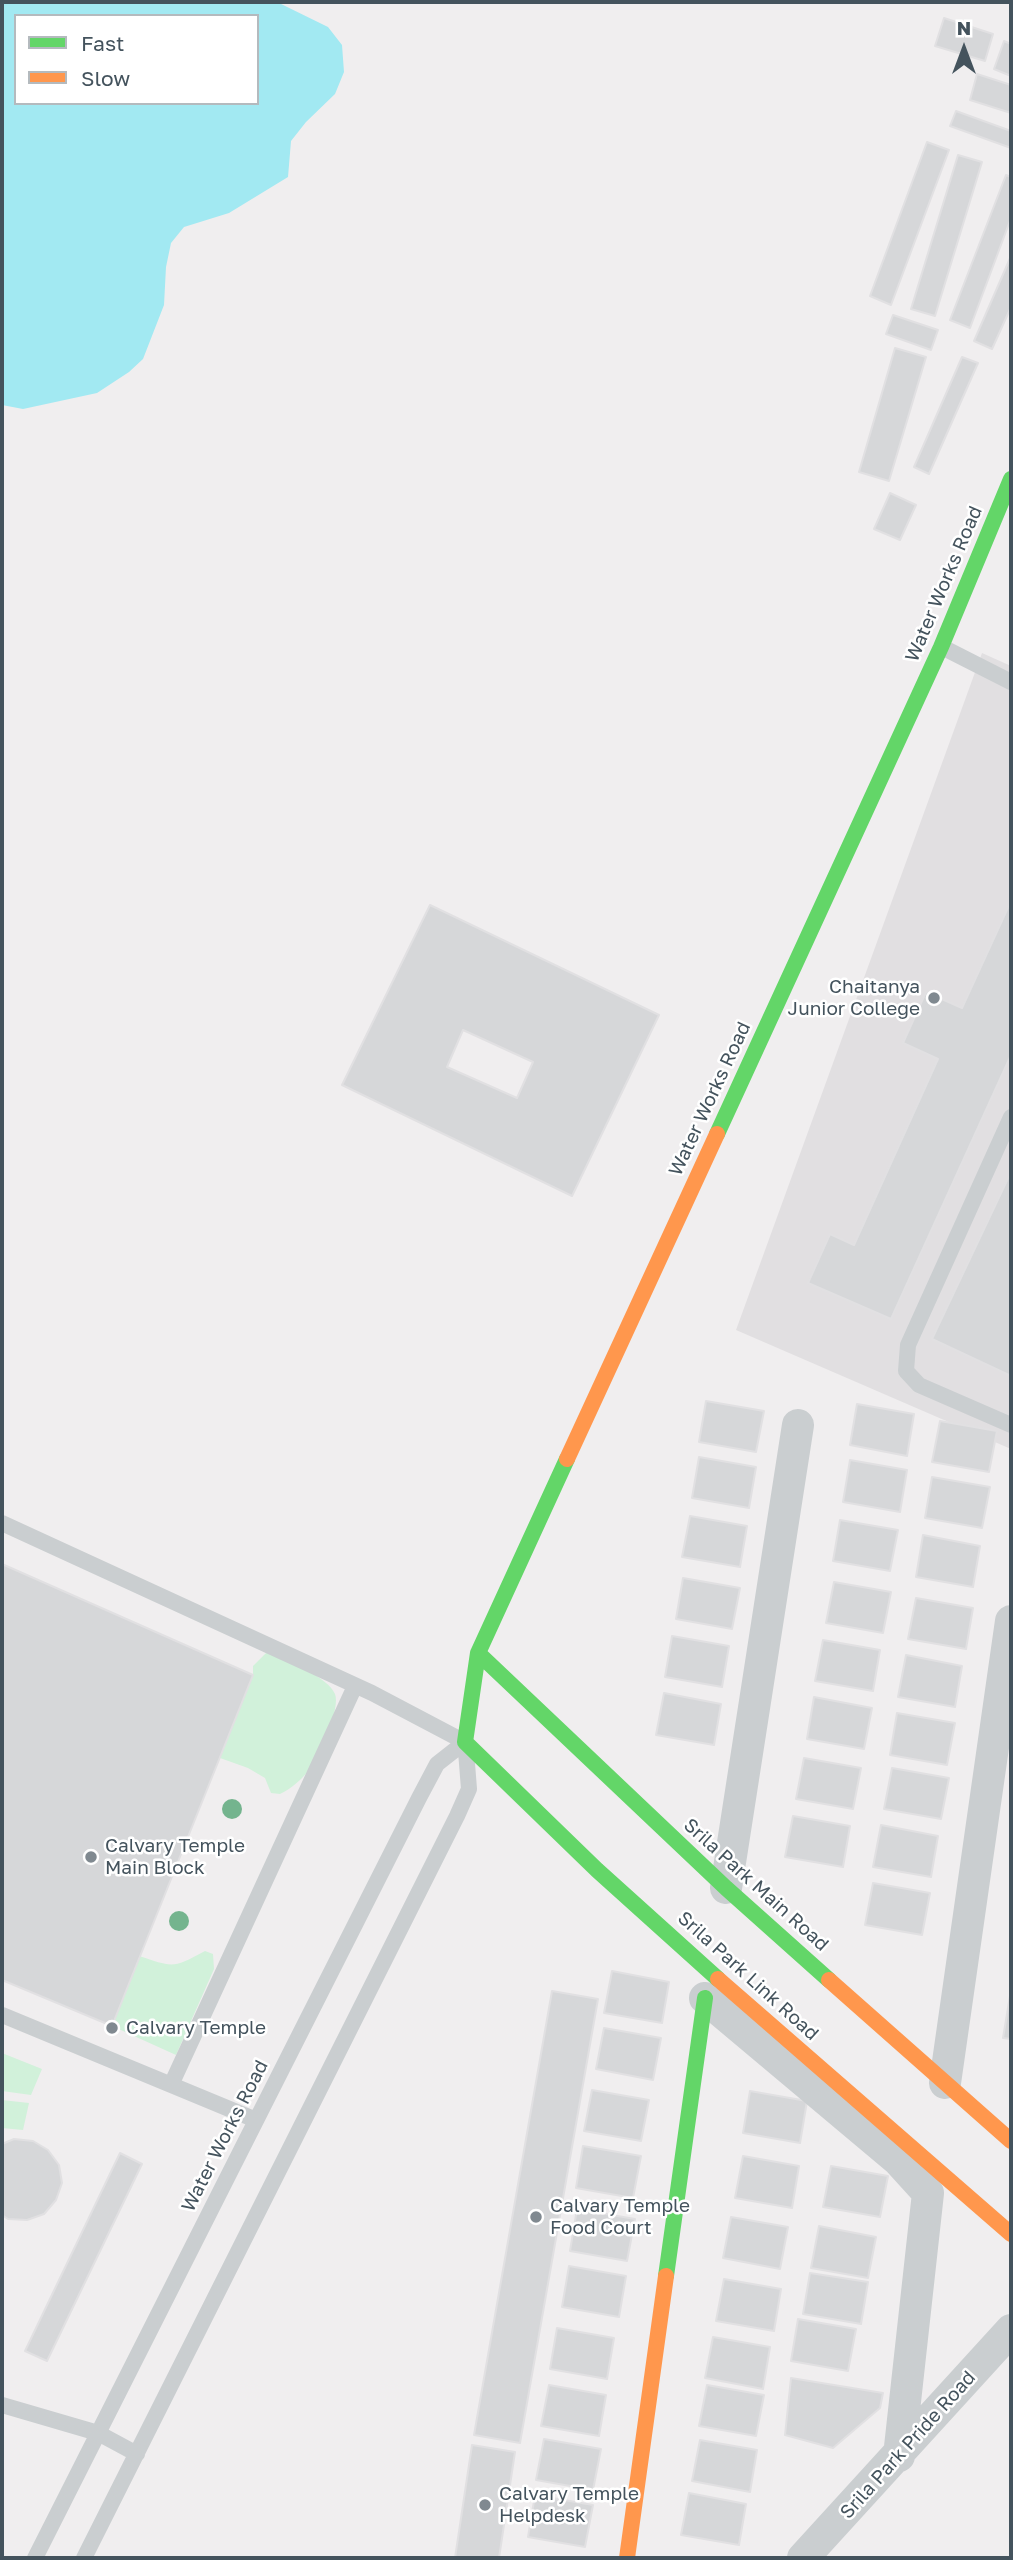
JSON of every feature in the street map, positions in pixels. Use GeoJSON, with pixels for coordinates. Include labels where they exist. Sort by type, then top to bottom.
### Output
{"type":"FeatureCollection","features":[{"type":"Feature","properties":{"kind":"street","name":"Water Works Road"},"geometry":{"type":"LineString","coordinates":[[465,1742],[478,1653],[942,647],[1011,479]]}},
{"type":"Feature","properties":{"kind":"street"},"geometry":{"type":"LineString","coordinates":[[726,1888],[798,1425]]}},
{"type":"Feature","properties":{"kind":"street"},"geometry":{"type":"LineString","coordinates":[[945,2083],[1011,1621]]}},
{"type":"Feature","properties":{"kind":"street","name":"Srila Park Main Road"},"geometry":{"type":"LineString","coordinates":[[478,1653],[726,1888],[1011,2141]]}},
{"type":"Feature","properties":{"kind":"street","name":"Srila Park Link Road"},"geometry":{"type":"LineString","coordinates":[[465,1742],[517,1794],[713,1974],[1011,2234]]}},
{"type":"Feature","properties":{"kind":"street"},"geometry":{"type":"LineString","coordinates":[[705,1998],[898,2160],[928,2193],[899,2456]]}},
{"type":"Feature","properties":{"kind":"street"},"geometry":{"type":"LineString","coordinates":[[627,2558],[705,1998]]}},
{"type":"Feature","properties":{"kind":"street","name":"Srila Park Pride Road"},"geometry":{"type":"LineString","coordinates":[[803,2558],[899,2456],[1011,2330]]}},
{"type":"Feature","properties":{"kind":"lane"},"geometry":{"type":"LineString","coordinates":[[942,647],[1011,682]]}},
{"type":"Feature","properties":{"kind":"lane"},"geometry":{"type":"LineString","coordinates":[[1011,1117],[908,1345],[905,1371],[919,1385],[1011,1425]]}},
{"type":"Feature","properties":{"kind":"lane"},"geometry":{"type":"LineString","coordinates":[[2,1523],[355,1686],[465,1742]]}},
{"type":"Feature","properties":{"kind":"lane"},"geometry":{"type":"LineString","coordinates":[[171,2085],[355,1686]]}},
{"type":"Feature","properties":{"kind":"lane","name":"Water Works Road"},"geometry":{"type":"LineString","coordinates":[[35,2558],[436,1764],[465,1742]]}},
{"type":"Feature","properties":{"kind":"lane","name":"Water Works Road"},"geometry":{"type":"LineString","coordinates":[[84,2558],[457,1816],[469,1789],[465,1742]]}},
{"type":"Feature","properties":{"kind":"lane"},"geometry":{"type":"LineString","coordinates":[[2,2015],[256,2120]]}},
{"type":"Feature","properties":{"kind":"lane"},"geometry":{"type":"LineString","coordinates":[[2,2405],[98,2433],[137,2454]]}},
{"type":"Feature","properties":{"kind":"shaded area","name":"Chaitanya Junior College"},"geometry":{"type":"Polygon","coordinates":[[[982,653],[1011,666],[1011,1449],[736,1330],[982,653]]]}},
{"type":"Feature","properties":{"kind":"green space"},"geometry":{"type":"Polygon","coordinates":[[[268,1651],[295,1663],[324,1681],[335,1694],[336,1701],[328,1733],[313,1764],[299,1780],[280,1794],[271,1793],[265,1778],[248,1768],[220,1758],[253,1675],[253,1666],[268,1651]]]}},
{"type":"Feature","properties":{"kind":"green space"},"geometry":{"type":"Polygon","coordinates":[[[205,1951],[213,1954],[214,1969],[176,2055],[112,2026],[139,1956],[172,1964],[186,1961],[205,1951]]]}},
{"type":"Feature","properties":{"kind":"green space"},"geometry":{"type":"Polygon","coordinates":[[[2,2053],[42,2069],[31,2095],[2,2091],[2,2053]]]}},
{"type":"Feature","properties":{"kind":"green space"},"geometry":{"type":"Polygon","coordinates":[[[2,2100],[29,2103],[23,2130],[2,2128],[2,2100]]]}},
{"type":"Feature","properties":{"kind":"water"},"geometry":{"type":"Polygon","coordinates":[[[2,2],[277,2],[328,27],[342,45],[344,72],[335,94],[291,141],[288,177],[229,213],[184,227],[171,243],[166,267],[164,305],[143,359],[129,372],[97,393],[23,409],[2,405],[2,2]]]}},
{"type":"Feature","properties":{"kind":"building"},"geometry":{"type":"Polygon","coordinates":[[[944,18],[993,34],[985,61],[935,46],[944,18]]]}},
{"type":"Feature","properties":{"kind":"building"},"geometry":{"type":"Polygon","coordinates":[[[1004,41],[1011,44],[1011,76],[994,69],[1004,41]]]}},
{"type":"Feature","properties":{"kind":"building"},"geometry":{"type":"Polygon","coordinates":[[[977,74],[1011,85],[1011,113],[970,100],[977,74]]]}},
{"type":"Feature","properties":{"kind":"building"},"geometry":{"type":"Polygon","coordinates":[[[956,111],[1011,131],[1011,148],[950,126],[956,111]]]}},
{"type":"Feature","properties":{"kind":"building"},"geometry":{"type":"Polygon","coordinates":[[[927,142],[949,150],[891,305],[870,296],[927,142]]]}},
{"type":"Feature","properties":{"kind":"building"},"geometry":{"type":"Polygon","coordinates":[[[958,155],[982,162],[935,316],[911,309],[958,155]]]}},
{"type":"Feature","properties":{"kind":"building"},"geometry":{"type":"Polygon","coordinates":[[[1006,175],[1011,177],[1011,218],[970,328],[950,320],[1006,175]]]}},
{"type":"Feature","properties":{"kind":"building"},"geometry":{"type":"Polygon","coordinates":[[[1011,256],[1011,307],[992,349],[974,341],[1011,256]]]}},
{"type":"Feature","properties":{"kind":"building"},"geometry":{"type":"Polygon","coordinates":[[[893,315],[938,330],[931,350],[886,334],[893,315]]]}},
{"type":"Feature","properties":{"kind":"building"},"geometry":{"type":"Polygon","coordinates":[[[895,348],[926,357],[889,481],[859,472],[895,348]]]}},
{"type":"Feature","properties":{"kind":"building"},"geometry":{"type":"Polygon","coordinates":[[[962,357],[978,363],[929,474],[914,467],[962,357]]]}},
{"type":"Feature","properties":{"kind":"building"},"geometry":{"type":"Polygon","coordinates":[[[890,493],[916,505],[900,540],[874,529],[890,493]]]}},
{"type":"Feature","properties":{"kind":"building"},"geometry":{"type":"Polygon","coordinates":[[[1011,901],[1011,1055],[891,1319],[808,1283],[830,1234],[854,1245],[938,1059],[903,1043],[926,992],[962,1008],[1011,901]]]}},
{"type":"Feature","properties":{"kind":"building"},"geometry":{"type":"Polygon","coordinates":[[[430,905],[659,1015],[572,1196],[342,1085],[430,905]],[[463,1030],[447,1067],[517,1098],[533,1062],[463,1030]]]}},
{"type":"Feature","properties":{"kind":"building"},"geometry":{"type":"Polygon","coordinates":[[[1011,1172],[1011,1376],[932,1339],[1011,1172]]]}},
{"type":"Feature","properties":{"kind":"building"},"geometry":{"type":"Polygon","coordinates":[[[706,1401],[764,1411],[756,1452],[699,1442],[706,1401]]]}},
{"type":"Feature","properties":{"kind":"building"},"geometry":{"type":"Polygon","coordinates":[[[857,1404],[914,1414],[907,1456],[850,1445],[857,1404]]]}},
{"type":"Feature","properties":{"kind":"building"},"geometry":{"type":"Polygon","coordinates":[[[940,1421],[997,1431],[989,1472],[932,1462],[940,1421]]]}},
{"type":"Feature","properties":{"kind":"building"},"geometry":{"type":"Polygon","coordinates":[[[699,1457],[756,1467],[749,1508],[692,1498],[699,1457]]]}},
{"type":"Feature","properties":{"kind":"building"},"geometry":{"type":"Polygon","coordinates":[[[850,1460],[907,1470],[900,1512],[843,1502],[850,1460]]]}},
{"type":"Feature","properties":{"kind":"building"},"geometry":{"type":"Polygon","coordinates":[[[932,1477],[990,1487],[982,1528],[925,1518],[932,1477]]]}},
{"type":"Feature","properties":{"kind":"building"},"geometry":{"type":"Polygon","coordinates":[[[690,1516],[747,1526],[740,1567],[682,1557],[690,1516]]]}},
{"type":"Feature","properties":{"kind":"building"},"geometry":{"type":"Polygon","coordinates":[[[840,1520],[898,1530],[890,1571],[833,1561],[840,1520]]]}},
{"type":"Feature","properties":{"kind":"building"},"geometry":{"type":"Polygon","coordinates":[[[923,1535],[980,1546],[973,1587],[916,1577],[923,1535]]]}},
{"type":"Feature","properties":{"kind":"building","name":"Calvary Temple Main Block"},"geometry":{"type":"Polygon","coordinates":[[[2,1564],[253,1675],[112,2026],[2,1980],[2,1564]]]}},
{"type":"Feature","properties":{"kind":"building"},"geometry":{"type":"Polygon","coordinates":[[[683,1578],[740,1588],[732,1629],[676,1619],[683,1578]]]}},
{"type":"Feature","properties":{"kind":"building"},"geometry":{"type":"Polygon","coordinates":[[[834,1582],[891,1592],[883,1633],[826,1623],[834,1582]]]}},
{"type":"Feature","properties":{"kind":"building"},"geometry":{"type":"Polygon","coordinates":[[[916,1598],[973,1608],[966,1649],[908,1639],[916,1598]]]}},
{"type":"Feature","properties":{"kind":"building"},"geometry":{"type":"Polygon","coordinates":[[[672,1636],[729,1646],[722,1687],[665,1677],[672,1636]]]}},
{"type":"Feature","properties":{"kind":"building"},"geometry":{"type":"Polygon","coordinates":[[[823,1640],[880,1650],[873,1691],[815,1681],[823,1640]]]}},
{"type":"Feature","properties":{"kind":"building"},"geometry":{"type":"Polygon","coordinates":[[[906,1655],[962,1666],[955,1707],[898,1697],[906,1655]]]}},
{"type":"Feature","properties":{"kind":"building"},"geometry":{"type":"Polygon","coordinates":[[[664,1693],[721,1704],[714,1745],[656,1735],[664,1693]]]}},
{"type":"Feature","properties":{"kind":"building"},"geometry":{"type":"Polygon","coordinates":[[[814,1697],[872,1708],[864,1749],[807,1739],[814,1697]]]}},
{"type":"Feature","properties":{"kind":"building"},"geometry":{"type":"Polygon","coordinates":[[[897,1713],[955,1723],[947,1765],[890,1755],[897,1713]]]}},
{"type":"Feature","properties":{"kind":"building"},"geometry":{"type":"Polygon","coordinates":[[[804,1758],[861,1768],[853,1809],[796,1799],[804,1758]]]}},
{"type":"Feature","properties":{"kind":"building"},"geometry":{"type":"Polygon","coordinates":[[[892,1768],[949,1778],[941,1819],[884,1809],[892,1768]]]}},
{"type":"Feature","properties":{"kind":"building"},"geometry":{"type":"Polygon","coordinates":[[[793,1816],[850,1826],[843,1867],[785,1857],[793,1816]]]}},
{"type":"Feature","properties":{"kind":"building"},"geometry":{"type":"Polygon","coordinates":[[[881,1825],[938,1836],[931,1877],[873,1867],[881,1825]]]}},
{"type":"Feature","properties":{"kind":"building"},"geometry":{"type":"Polygon","coordinates":[[[873,1883],[930,1893],[922,1935],[865,1925],[873,1883]]]}},
{"type":"Feature","properties":{"kind":"building"},"geometry":{"type":"Polygon","coordinates":[[[612,1971],[669,1982],[662,2023],[604,2013],[612,1971]]]}},
{"type":"Feature","properties":{"kind":"building","name":"Calvary Temple Food Court"},"geometry":{"type":"Polygon","coordinates":[[[552,1991],[598,1999],[520,2443],[474,2435],[552,1991]]]}},
{"type":"Feature","properties":{"kind":"building"},"geometry":{"type":"Polygon","coordinates":[[[1011,1996],[1011,2039],[1003,2038],[1011,1996]]]}},
{"type":"Feature","properties":{"kind":"building"},"geometry":{"type":"Polygon","coordinates":[[[604,2028],[661,2038],[653,2080],[596,2069],[604,2028]]]}},
{"type":"Feature","properties":{"kind":"building"},"geometry":{"type":"Polygon","coordinates":[[[592,2090],[649,2100],[641,2141],[584,2131],[592,2090]]]}},
{"type":"Feature","properties":{"kind":"building"},"geometry":{"type":"Polygon","coordinates":[[[750,2091],[807,2101],[800,2143],[743,2133],[750,2091]]]}},
{"type":"Feature","properties":{"kind":"building"},"geometry":{"type":"Polygon","coordinates":[[[14,2139],[33,2141],[48,2150],[59,2165],[62,2183],[56,2200],[44,2214],[27,2220],[8,2219],[2,2215],[2,2144],[14,2139]]]}},
{"type":"Feature","properties":{"kind":"building"},"geometry":{"type":"Polygon","coordinates":[[[583,2146],[641,2156],[633,2198],[576,2188],[583,2146]]]}},
{"type":"Feature","properties":{"kind":"building"},"geometry":{"type":"Polygon","coordinates":[[[120,2153],[142,2164],[47,2361],[25,2351],[120,2153]]]}},
{"type":"Feature","properties":{"kind":"building"},"geometry":{"type":"Polygon","coordinates":[[[743,2156],[799,2166],[792,2208],[735,2198],[743,2156]]]}},
{"type":"Feature","properties":{"kind":"building"},"geometry":{"type":"Polygon","coordinates":[[[831,2166],[888,2176],[880,2217],[823,2207],[831,2166]]]}},
{"type":"Feature","properties":{"kind":"building"},"geometry":{"type":"Polygon","coordinates":[[[577,2209],[635,2219],[627,2261],[570,2251],[577,2209]]]}},
{"type":"Feature","properties":{"kind":"building"},"geometry":{"type":"Polygon","coordinates":[[[731,2217],[788,2227],[780,2269],[723,2258],[731,2217]]]}},
{"type":"Feature","properties":{"kind":"building"},"geometry":{"type":"Polygon","coordinates":[[[819,2226],[876,2237],[868,2278],[811,2268],[819,2226]]]}},
{"type":"Feature","properties":{"kind":"building"},"geometry":{"type":"Polygon","coordinates":[[[569,2266],[626,2276],[619,2317],[562,2307],[569,2266]]]}},
{"type":"Feature","properties":{"kind":"building"},"geometry":{"type":"Polygon","coordinates":[[[810,2273],[868,2282],[861,2324],[803,2314],[810,2273]]]}},
{"type":"Feature","properties":{"kind":"building"},"geometry":{"type":"Polygon","coordinates":[[[724,2279],[781,2289],[774,2331],[716,2321],[724,2279]]]}},
{"type":"Feature","properties":{"kind":"building"},"geometry":{"type":"Polygon","coordinates":[[[798,2319],[856,2329],[848,2371],[791,2361],[798,2319]]]}},
{"type":"Feature","properties":{"kind":"building"},"geometry":{"type":"Polygon","coordinates":[[[557,2328],[614,2338],[607,2379],[550,2369],[557,2328]]]}},
{"type":"Feature","properties":{"kind":"building"},"geometry":{"type":"Polygon","coordinates":[[[713,2337],[770,2347],[763,2389],[705,2378],[713,2337]]]}},
{"type":"Feature","properties":{"kind":"building"},"geometry":{"type":"Polygon","coordinates":[[[791,2378],[883,2393],[880,2408],[833,2448],[785,2435],[791,2378]]]}},
{"type":"Feature","properties":{"kind":"building"},"geometry":{"type":"Polygon","coordinates":[[[549,2385],[606,2395],[599,2436],[541,2426],[549,2385]]]}},
{"type":"Feature","properties":{"kind":"building"},"geometry":{"type":"Polygon","coordinates":[[[707,2385],[764,2395],[756,2436],[699,2426],[707,2385]]]}},
{"type":"Feature","properties":{"kind":"building"},"geometry":{"type":"Polygon","coordinates":[[[544,2439],[601,2449],[593,2490],[536,2480],[544,2439]]]}},
{"type":"Feature","properties":{"kind":"building"},"geometry":{"type":"Polygon","coordinates":[[[700,2440],[757,2450],[750,2492],[692,2481],[700,2440]]]}},
{"type":"Feature","properties":{"kind":"building","name":"Calvary Temple Helpdesk"},"geometry":{"type":"Polygon","coordinates":[[[472,2445],[515,2452],[499,2558],[455,2558],[472,2445]]]}},
{"type":"Feature","properties":{"kind":"building"},"geometry":{"type":"Polygon","coordinates":[[[689,2493],[746,2504],[739,2545],[681,2535],[689,2493]]]}},
{"type":"Feature","properties":{"kind":"building"},"geometry":{"type":"Polygon","coordinates":[[[535,2495],[593,2505],[585,2547],[528,2537],[535,2495]]]}},
{"type":"Feature","properties":{"kind":"traffic: fast"},"geometry":{"type":"LineString","coordinates":[[717,1134],[941,647],[1011,479]]}},
{"type":"Feature","properties":{"kind":"traffic: fast"},"geometry":{"type":"LineString","coordinates":[[567,1459],[478,1653],[465,1742],[597,1870],[718,1979]]}},
{"type":"Feature","properties":{"kind":"traffic: fast"},"geometry":{"type":"LineString","coordinates":[[478,1653],[726,1888],[829,1980]]}},
{"type":"Feature","properties":{"kind":"traffic: fast"},"geometry":{"type":"LineString","coordinates":[[666,2276],[705,1998]]}},
{"type":"Feature","properties":{"kind":"traffic: slow"},"geometry":{"type":"LineString","coordinates":[[567,1459],[717,1134]]}},
{"type":"Feature","properties":{"kind":"traffic: slow"},"geometry":{"type":"LineString","coordinates":[[718,1979],[1011,2234]]}},
{"type":"Feature","properties":{"kind":"traffic: slow"},"geometry":{"type":"LineString","coordinates":[[829,1980],[1011,2141]]}},
{"type":"Feature","properties":{"kind":"traffic: slow"},"geometry":{"type":"LineString","coordinates":[[627,2558],[666,2276]]}},
{"type":"Feature","properties":{"kind":"place","name":"Chaitanya Junior College"},"geometry":{"type":"Point","coordinates":[934,998]}},
{"type":"Feature","properties":{"kind":"place","name":"Calvary Temple Main Block"},"geometry":{"type":"Point","coordinates":[91,1857]}},
{"type":"Feature","properties":{"kind":"place","name":"Calvary Temple"},"geometry":{"type":"Point","coordinates":[112,2028]}},
{"type":"Feature","properties":{"kind":"place","name":"Calvary Temple Food Court"},"geometry":{"type":"Point","coordinates":[536,2217]}},
{"type":"Feature","properties":{"kind":"place","name":"Calvary Temple Helpdesk"},"geometry":{"type":"Point","coordinates":[485,2505]}}]}
